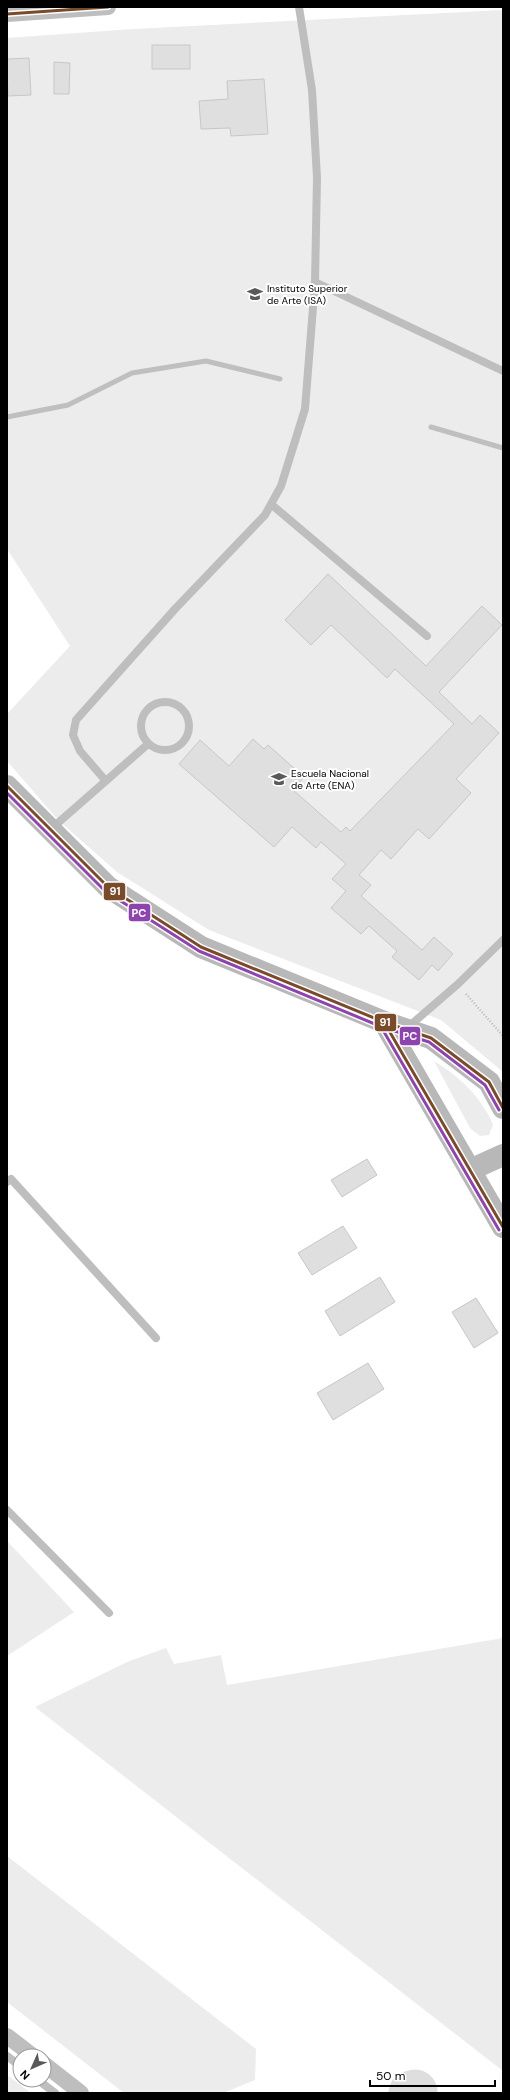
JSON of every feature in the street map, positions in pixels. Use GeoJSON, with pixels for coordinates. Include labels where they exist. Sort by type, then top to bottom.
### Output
{"type":"FeatureCollection","features":[{"type":"Feature","properties":{"kind":"main road"},"geometry":{"type":"LineString","coordinates":[[9,793],[50,830],[108,887],[201,947],[384,1022],[431,1038],[489,1082],[503,1108]]}},
{"type":"Feature","properties":{"kind":"main road"},"geometry":{"type":"LineString","coordinates":[[384,1022],[503,1227]]}},
{"type":"Feature","properties":{"kind":"main road"},"geometry":{"type":"LineString","coordinates":[[470,1170],[503,1154]]}},
{"type":"Feature","properties":{"kind":"street"},"geometry":{"type":"LineString","coordinates":[[7,14],[108,7]]}},
{"type":"Feature","properties":{"kind":"street"},"geometry":{"type":"LineString","coordinates":[[7,2036],[23,2048]]}},
{"type":"Feature","properties":{"kind":"street"},"geometry":{"type":"LineString","coordinates":[[52,2070],[81,2093]]}},
{"type":"Feature","properties":{"kind":"lane"},"geometry":{"type":"LineString","coordinates":[[105,780],[90,764],[78,746],[73,735],[76,720],[175,608],[265,515],[272,505],[281,486],[305,408],[316,282],[317,178],[312,90],[299,7]]}},
{"type":"Feature","properties":{"kind":"lane"},"geometry":{"type":"LineString","coordinates":[[316,282],[503,371]]}},
{"type":"Feature","properties":{"kind":"lane"},"geometry":{"type":"LineString","coordinates":[[272,505],[427,636]]}},
{"type":"Feature","properties":{"kind":"lane"},"geometry":{"type":"LineString","coordinates":[[167,702],[176,704],[182,709],[190,723],[189,730],[183,744],[169,751],[154,748],[148,744],[143,737],[141,728],[145,712],[155,705],[167,702]]}},
{"type":"Feature","properties":{"kind":"lane"},"geometry":{"type":"LineString","coordinates":[[50,830],[105,780],[148,744]]}},
{"type":"Feature","properties":{"kind":"lane"},"geometry":{"type":"LineString","coordinates":[[405,1029],[458,984],[503,940]]}},
{"type":"Feature","properties":{"kind":"lane"},"geometry":{"type":"LineString","coordinates":[[7,1182],[11,1178],[156,1338]]}},
{"type":"Feature","properties":{"kind":"lane"},"geometry":{"type":"LineString","coordinates":[[7,1510],[110,1613]]}},
{"type":"Feature","properties":{"kind":"path"},"geometry":{"type":"LineString","coordinates":[[458,984],[503,1036]]}},
{"type":"Feature","properties":{"kind":"shaded area","name":"Instituto Superior de Arte (ISA)"},"geometry":{"type":"Polygon","coordinates":[[[503,10],[503,1072],[441,1020],[209,930],[117,872],[59,821],[7,761],[7,714],[70,646],[7,549],[7,38],[133,29],[503,10]]]}},
{"type":"Feature","properties":{"kind":"shaded area"},"geometry":{"type":"Polygon","coordinates":[[[434,1061],[469,1088],[483,1106],[493,1125],[489,1135],[480,1136],[470,1128],[434,1061]]]}},
{"type":"Feature","properties":{"kind":"shaded area"},"geometry":{"type":"Polygon","coordinates":[[[7,1541],[74,1612],[7,1656],[7,1541]]]}},
{"type":"Feature","properties":{"kind":"shaded area"},"geometry":{"type":"Polygon","coordinates":[[[503,1638],[503,2071],[35,1707],[127,1662],[166,1648],[174,1664],[221,1655],[227,1685],[503,1638]]]}},
{"type":"Feature","properties":{"kind":"shaded area"},"geometry":{"type":"Polygon","coordinates":[[[7,1856],[256,2049],[255,2080],[223,2093],[124,2093],[7,2002],[7,1856]]]}},
{"type":"Feature","properties":{"kind":"shaded area"},"geometry":{"type":"Polygon","coordinates":[[[7,2075],[12,2079],[12,2088],[24,2088],[31,2093],[7,2093],[7,2075]]]}},
{"type":"Feature","properties":{"kind":"building"},"geometry":{"type":"Polygon","coordinates":[[[152,45],[190,45],[190,69],[152,69],[152,45]]]}},
{"type":"Feature","properties":{"kind":"building"},"geometry":{"type":"Polygon","coordinates":[[[29,58],[31,95],[8,96],[7,59],[29,58]]]}},
{"type":"Feature","properties":{"kind":"building"},"geometry":{"type":"Polygon","coordinates":[[[54,62],[70,63],[69,94],[54,94],[54,62]]]}},
{"type":"Feature","properties":{"kind":"building"},"geometry":{"type":"Polygon","coordinates":[[[264,79],[268,134],[231,136],[230,128],[201,129],[199,101],[228,99],[227,81],[264,79]]]}},
{"type":"Feature","properties":{"kind":"building"},"geometry":{"type":"Polygon","coordinates":[[[328,574],[426,666],[482,606],[502,625],[439,692],[472,724],[480,715],[499,733],[456,779],[471,793],[429,839],[418,829],[391,859],[381,850],[359,875],[371,885],[361,896],[422,950],[434,937],[453,954],[438,971],[432,965],[419,980],[392,957],[397,951],[369,926],[361,934],[331,908],[346,891],[332,879],[346,864],[321,842],[316,848],[292,827],[274,847],[179,764],[200,740],[229,766],[253,739],[264,749],[268,745],[304,777],[293,790],[341,832],[346,827],[350,831],[454,724],[395,669],[387,678],[331,625],[311,645],[285,620],[328,574]]]}},
{"type":"Feature","properties":{"kind":"building"},"geometry":{"type":"Polygon","coordinates":[[[367,1159],[377,1175],[342,1197],[331,1180],[367,1159]]]}},
{"type":"Feature","properties":{"kind":"building"},"geometry":{"type":"Polygon","coordinates":[[[343,1226],[357,1248],[312,1275],[298,1253],[343,1226]]]}},
{"type":"Feature","properties":{"kind":"building"},"geometry":{"type":"Polygon","coordinates":[[[380,1277],[395,1302],[340,1336],[325,1311],[380,1277]]]}},
{"type":"Feature","properties":{"kind":"building"},"geometry":{"type":"Polygon","coordinates":[[[476,1298],[498,1333],[474,1348],[452,1312],[476,1298]]]}},
{"type":"Feature","properties":{"kind":"building"},"geometry":{"type":"Polygon","coordinates":[[[368,1363],[384,1389],[333,1420],[317,1393],[368,1363]]]}},
{"type":"Feature","properties":{"kind":"waterway"},"geometry":{"type":"LineString","coordinates":[[7,417],[68,405],[132,373],[206,361],[280,379]]}},
{"type":"Feature","properties":{"kind":"waterway"},"geometry":{"type":"LineString","coordinates":[[431,427],[503,448]]}},
{"type":"Feature","properties":{"kind":"taxiway"},"geometry":{"type":"LineString","coordinates":[[411,2093],[415,2092]]}},
{"type":"Feature","properties":{"kind":"transit line","name":"91"},"geometry":{"type":"LineString","coordinates":[[7,14],[108,7]]}},
{"type":"Feature","properties":{"kind":"transit line","name":"91"},"geometry":{"type":"LineString","coordinates":[[7,786],[108,887],[201,947],[384,1022],[431,1038],[489,1082],[503,1108]]}},
{"type":"Feature","properties":{"kind":"transit line","name":"PC"},"geometry":{"type":"LineString","coordinates":[[7,793],[105,891],[199,951],[382,1027],[429,1042],[485,1085],[499,1110]]}},
{"type":"Feature","properties":{"kind":"transit line","name":"91"},"geometry":{"type":"LineString","coordinates":[[384,1022],[503,1227]]}},
{"type":"Feature","properties":{"kind":"transit line","name":"PC"},"geometry":{"type":"LineString","coordinates":[[380,1025],[499,1230]]}},
{"type":"Feature","properties":{"kind":"place","name":"Instituto Superior de Arte (ISA)"},"geometry":{"type":"Point","coordinates":[255,294]}},
{"type":"Feature","properties":{"kind":"place","name":"Escuela Nacional de Arte (ENA)"},"geometry":{"type":"Point","coordinates":[279,779]}}]}
